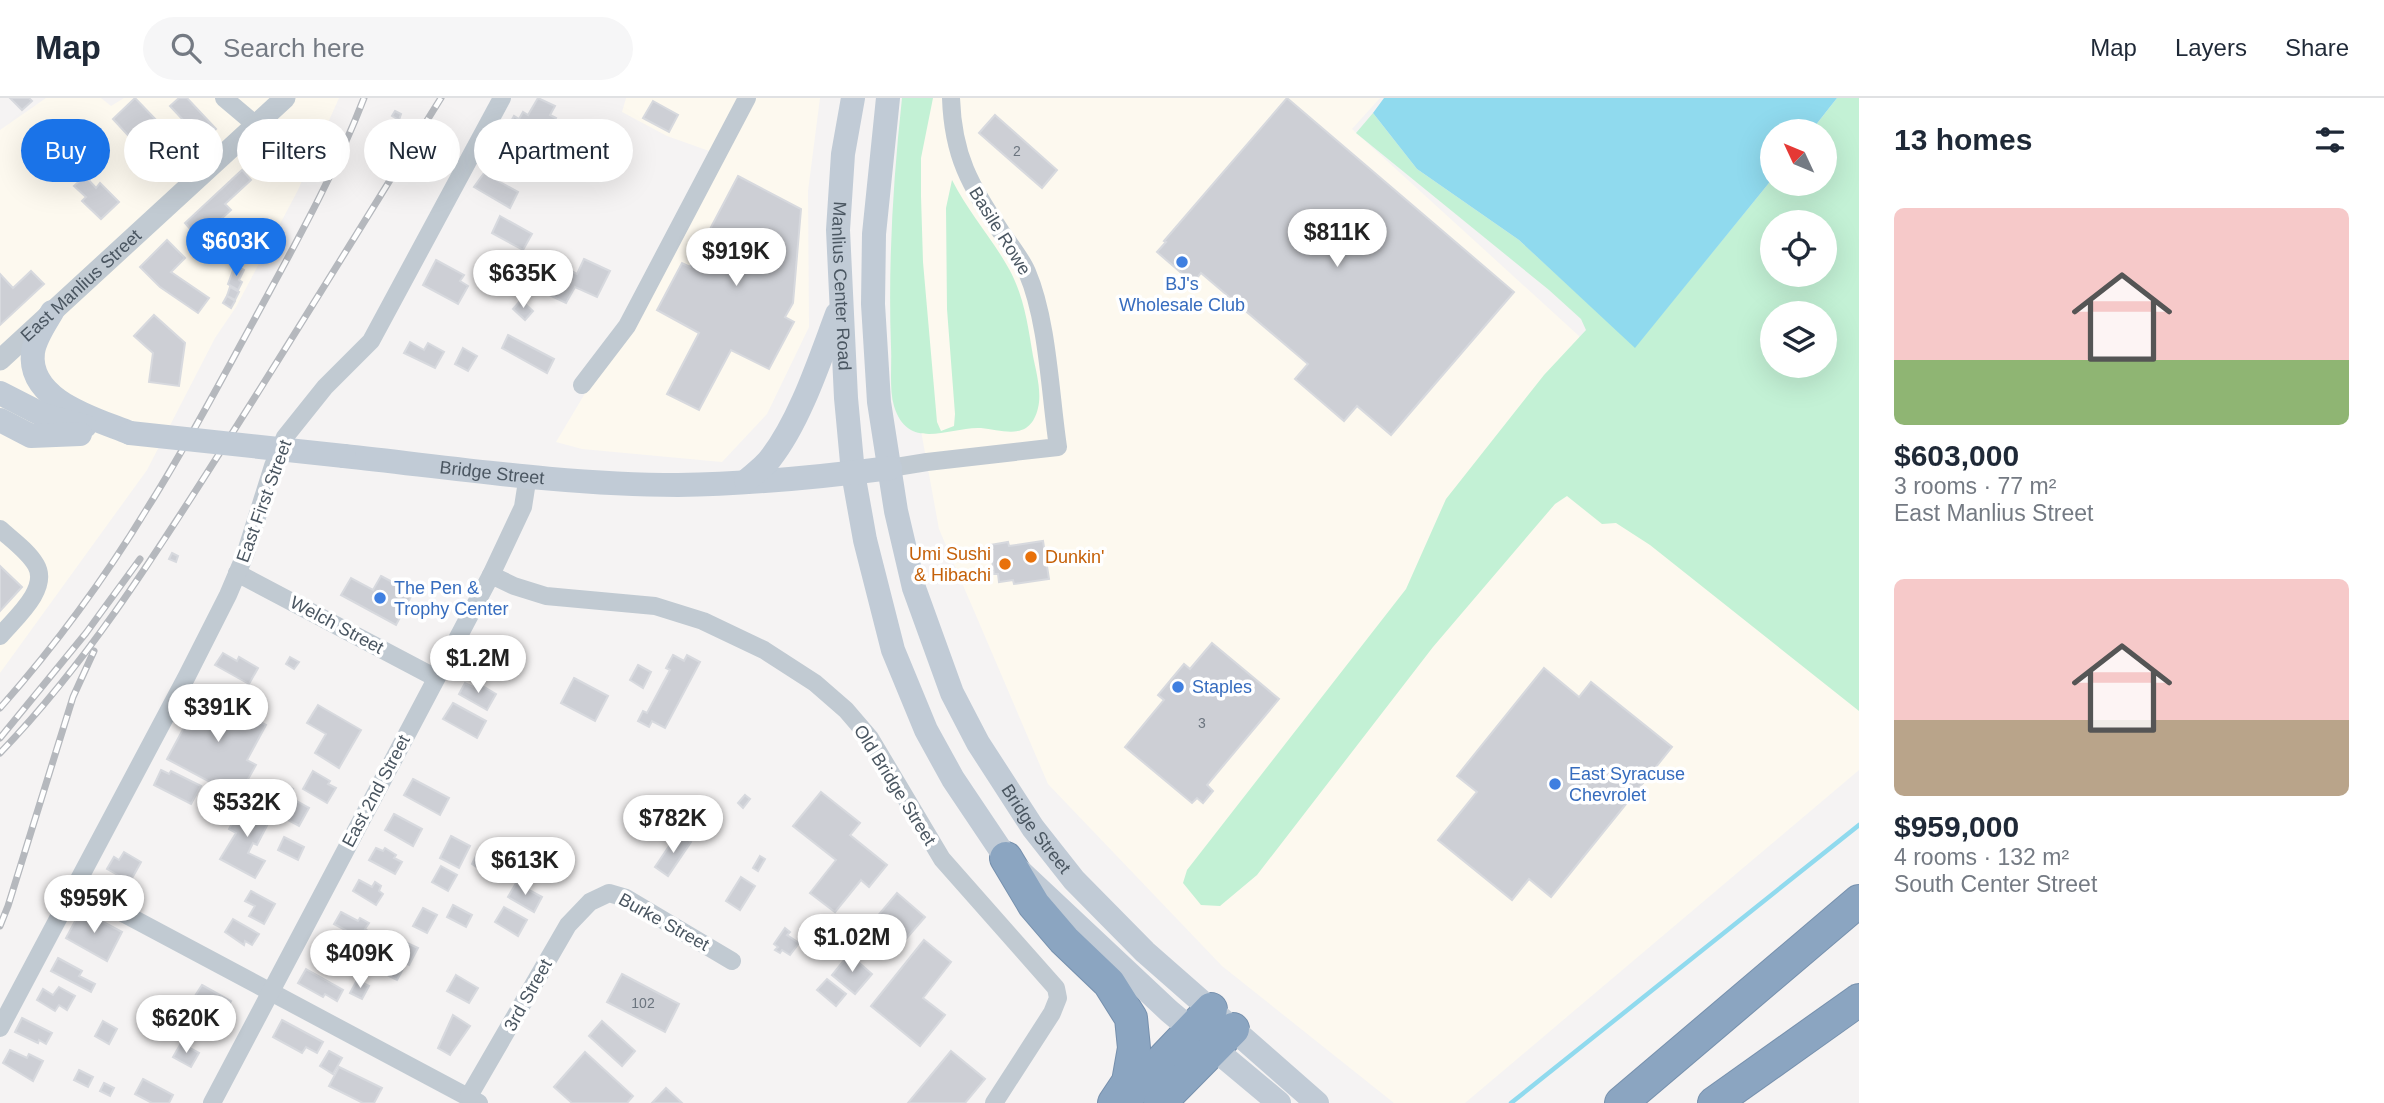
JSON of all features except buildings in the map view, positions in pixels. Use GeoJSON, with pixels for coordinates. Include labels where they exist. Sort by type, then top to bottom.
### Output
{"type":"FeatureCollection","features":[{"type":"Feature","properties":{"kind":"highway"},"geometry":{"type":"LineString","coordinates":[[1006,858],[1034,905],[1064,940],[1109,983],[1131,1018],[1134,1048],[1128,1082],[1114,1103]]}},
{"type":"Feature","properties":{"kind":"highway"},"geometry":{"type":"LineString","coordinates":[[1621,1103],[1859,901]]}},
{"type":"Feature","properties":{"kind":"highway"},"geometry":{"type":"LineString","coordinates":[[1714,1103],[1859,1000]]}},
{"type":"Feature","properties":{"kind":"highway"},"geometry":{"type":"LineString","coordinates":[[1121,1103],[1212,1029]]}},
{"type":"Feature","properties":{"kind":"highway"},"geometry":{"type":"LineString","coordinates":[[1160,1103],[1212,1029]]}},
{"type":"Feature","properties":{"kind":"main road","name":"Manlius Center Road"},"geometry":{"type":"LineString","coordinates":[[853,98],[843,154],[838,230],[846,398],[853,473]]}},
{"type":"Feature","properties":{"kind":"main road","name":"Manlius Center Road"},"geometry":{"type":"LineString","coordinates":[[888,98],[874,234],[873,304],[879,402],[890,468]]}},
{"type":"Feature","properties":{"kind":"main road"},"geometry":{"type":"LineString","coordinates":[[746,481],[769,460],[789,429],[841,304]]}},
{"type":"Feature","properties":{"kind":"main road"},"geometry":{"type":"LineString","coordinates":[[52,313],[33,351],[39,381],[66,407],[130,433]]}},
{"type":"Feature","properties":{"kind":"main road","name":"Bridge Street"},"geometry":{"type":"LineString","coordinates":[[0,393],[43,415],[69,424],[130,433],[617,483],[679,485],[890,468],[896,511],[914,588],[952,693],[978,743],[1033,828],[1073,880],[1145,952],[1279,1103]]}},
{"type":"Feature","properties":{"kind":"main road","name":"Bridge Street"},"geometry":{"type":"LineString","coordinates":[[0,420],[32,436],[130,433]]}},
{"type":"Feature","properties":{"kind":"main road"},"geometry":{"type":"LineString","coordinates":[[0,431],[32,436]]}},
{"type":"Feature","properties":{"kind":"main road","name":"Bridge Street"},"geometry":{"type":"LineString","coordinates":[[853,473],[865,540],[893,650],[926,730],[960,790],[1006,858],[1081,931],[1317,1103]]}},
{"type":"Feature","properties":{"kind":"street"},"geometry":{"type":"LineString","coordinates":[[225,98],[249,119]]}},
{"type":"Feature","properties":{"kind":"street","name":"East Manlius Street"},"geometry":{"type":"LineString","coordinates":[[262,119],[285,98]]}},
{"type":"Feature","properties":{"kind":"street","name":"East First Street"},"geometry":{"type":"LineString","coordinates":[[0,1028],[187,676],[237,573],[285,437],[325,387],[371,341],[502,98]]}},
{"type":"Feature","properties":{"kind":"street"},"geometry":{"type":"LineString","coordinates":[[582,386],[627,326],[747,98]]}},
{"type":"Feature","properties":{"kind":"street","name":"Basile Rowe"},"geometry":{"type":"LineString","coordinates":[[951,98],[952,123],[971,185],[1027,270],[1039,303],[1058,447]]}},
{"type":"Feature","properties":{"kind":"street","name":"East Manlius Street"},"geometry":{"type":"LineString","coordinates":[[0,360],[237,143]]}},
{"type":"Feature","properties":{"kind":"street","name":"Bridge Street"},"geometry":{"type":"LineString","coordinates":[[890,468],[1058,447]]}},
{"type":"Feature","properties":{"kind":"street","name":"East 2nd Street"},"geometry":{"type":"LineString","coordinates":[[212,1103],[491,575],[523,507],[528,475]]}},
{"type":"Feature","properties":{"kind":"street"},"geometry":{"type":"LineString","coordinates":[[0,528],[35,563],[40,574],[34,594],[0,636]]}},
{"type":"Feature","properties":{"kind":"street","name":"Welch Street"},"geometry":{"type":"LineString","coordinates":[[237,573],[436,678]]}},
{"type":"Feature","properties":{"kind":"street","name":"Old Bridge Street"},"geometry":{"type":"LineString","coordinates":[[491,575],[546,596],[655,606],[703,621],[764,650],[815,683],[846,710],[870,738],[942,859],[1056,988],[1058,998],[1052,1013],[994,1103]]}},
{"type":"Feature","properties":{"kind":"street"},"geometry":{"type":"LineString","coordinates":[[74,887],[474,1100]]}},
{"type":"Feature","properties":{"kind":"street","name":"Burke Street"},"geometry":{"type":"LineString","coordinates":[[593,899],[609,892],[626,898],[733,961]]}},
{"type":"Feature","properties":{"kind":"street","name":"3rd Street"},"geometry":{"type":"LineString","coordinates":[[474,1100],[568,925],[593,899]]}},
{"type":"Feature","properties":{"kind":"shaded area"},"geometry":{"type":"Polygon","coordinates":[[[46,98],[101,98],[111,106],[124,98],[339,98],[330,119],[237,119],[237,182],[302,182],[236,307],[215,338],[147,470],[0,673],[0,130],[46,98]]]}},
{"type":"Feature","properties":{"kind":"shaded area"},"geometry":{"type":"Polygon","coordinates":[[[626,98],[820,98],[808,191],[809,327],[767,414],[722,462],[582,449],[556,442],[726,157],[667,136],[622,112],[626,98]]]}},
{"type":"Feature","properties":{"kind":"shaded area"},"geometry":{"type":"Polygon","coordinates":[[[925,98],[1380,98],[1352,129],[1579,336],[1603,446],[1859,660],[1859,770],[1465,1103],[1394,1103],[1222,966],[1048,784],[939,529],[917,409],[914,156],[925,98]]]}},
{"type":"Feature","properties":{"kind":"green space"},"geometry":{"type":"Polygon","coordinates":[[[902,98],[933,98],[921,158],[921,196],[923,262],[937,422],[941,431],[954,426],[955,414],[947,309],[946,208],[952,180],[1009,269],[1022,300],[1039,395],[1034,419],[1022,430],[1007,432],[969,428],[932,434],[920,433],[909,429],[894,406],[891,385],[891,254],[902,98]]]}},
{"type":"Feature","properties":{"kind":"green space"},"geometry":{"type":"Polygon","coordinates":[[[1837,98],[1859,98],[1859,711],[1650,545],[1616,523],[1602,524],[1567,496],[1555,504],[1433,647],[1257,875],[1220,906],[1201,905],[1183,883],[1187,870],[1406,589],[1446,499],[1544,375],[1586,330],[1581,319],[1549,290],[1356,133],[1373,113],[1417,169],[1519,240],[1635,347],[1760,194],[1838,196],[1838,119],[1820,119],[1837,98]]]}},
{"type":"Feature","properties":{"kind":"water"},"geometry":{"type":"Polygon","coordinates":[[[1384,98],[1837,98],[1820,119],[1760,119],[1760,194],[1635,348],[1519,240],[1417,169],[1373,113],[1384,98]]]}},
{"type":"Feature","properties":{"kind":"waterway"},"geometry":{"type":"LineString","coordinates":[[1511,1103],[1859,825]]}},
{"type":"Feature","properties":{"kind":"railway"},"geometry":{"type":"LineString","coordinates":[[0,708],[78,611],[162,484],[298,239],[340,155],[364,98]]}},
{"type":"Feature","properties":{"kind":"railway"},"geometry":{"type":"LineString","coordinates":[[0,753],[90,647],[143,571],[247,410],[441,98]]}},
{"type":"Feature","properties":{"kind":"railway"},"geometry":{"type":"LineString","coordinates":[[0,738],[86,633],[140,559]]}},
{"type":"Feature","properties":{"kind":"railway"},"geometry":{"type":"LineString","coordinates":[[0,926],[73,697],[94,651]]}},
{"type":"Feature","properties":{"kind":"place","name":"BJ's Wholesale Club"},"geometry":{"type":"Point","coordinates":[1182,262]}},
{"type":"Feature","properties":{"kind":"place","name":"Dunkin'"},"geometry":{"type":"Point","coordinates":[1031,557]}},
{"type":"Feature","properties":{"kind":"place","name":"Umi Sushi & Hibachi"},"geometry":{"type":"Point","coordinates":[1005,564]}},
{"type":"Feature","properties":{"kind":"place","name":"The Pen & Trophy Center"},"geometry":{"type":"Point","coordinates":[380,598]}},
{"type":"Feature","properties":{"kind":"place","name":"Staples"},"geometry":{"type":"Point","coordinates":[1178,687]}},
{"type":"Feature","properties":{"kind":"place","name":"East Syracuse Chevrolet"},"geometry":{"type":"Point","coordinates":[1555,784]}}]}
